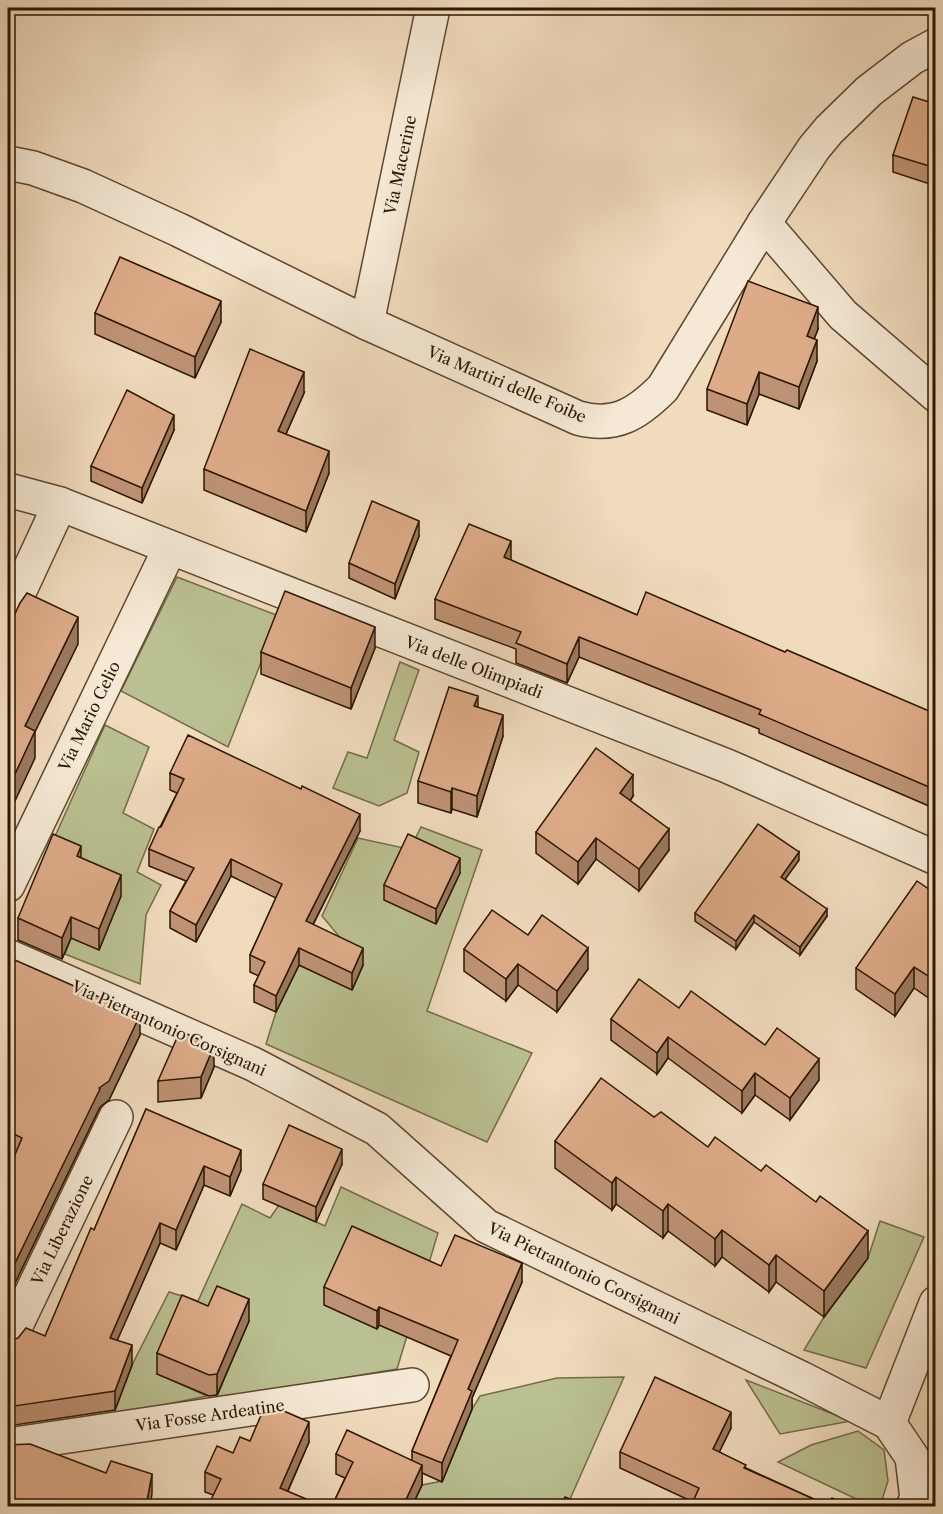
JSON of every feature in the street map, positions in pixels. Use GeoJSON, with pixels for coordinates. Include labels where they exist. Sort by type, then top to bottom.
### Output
{"type":"FeatureCollection","features":[{"type":"Feature","properties":{"kind":"street","name":"Via Macerine"},"geometry":{"type":"LineString","coordinates":[[367,323],[433,8]]}},
{"type":"Feature","properties":{"kind":"street","name":"Via Martiri delle Foibe"},"geometry":{"type":"LineString","coordinates":[[8,163],[33,168],[82,186],[179,230],[367,323],[578,418],[602,422],[630,415],[663,388],[765,223],[829,129],[868,91],[912,58],[936,45]]}},
{"type":"Feature","properties":{"kind":"street"},"geometry":{"type":"LineString","coordinates":[[765,223],[843,315],[936,395]]}},
{"type":"Feature","properties":{"kind":"street","name":"Via delle Olimpiadi"},"geometry":{"type":"LineString","coordinates":[[8,490],[60,504],[728,766],[936,858]]}},
{"type":"Feature","properties":{"kind":"street"},"geometry":{"type":"LineString","coordinates":[[8,616],[60,504]]}},
{"type":"Feature","properties":{"kind":"street","name":"Via Mario Celio"},"geometry":{"type":"LineString","coordinates":[[8,885],[170,548]]}},
{"type":"Feature","properties":{"kind":"street","name":"Via Pietrantonio Corsignani"},"geometry":{"type":"LineString","coordinates":[[8,956],[253,1064],[377,1129],[486,1226],[801,1378],[888,1423]]}},
{"type":"Feature","properties":{"kind":"street","name":"Via Liberazione"},"geometry":{"type":"LineString","coordinates":[[8,1342],[116,1117]]}},
{"type":"Feature","properties":{"kind":"street"},"geometry":{"type":"LineString","coordinates":[[913,1506],[917,1498],[912,1457],[888,1423],[936,1303]]}},
{"type":"Feature","properties":{"kind":"street","name":"Via Fosse Ardeatine"},"geometry":{"type":"LineString","coordinates":[[8,1445],[412,1385]]}},
{"type":"Feature","properties":{"kind":"green space"},"geometry":{"type":"Polygon","coordinates":[[[177,577],[279,616],[228,747],[121,691],[177,577]]]}},
{"type":"Feature","properties":{"kind":"green space"},"geometry":{"type":"Polygon","coordinates":[[[400,662],[419,670],[394,740],[419,752],[407,793],[379,806],[333,788],[348,752],[367,758],[400,662]]]}},
{"type":"Feature","properties":{"kind":"green space"},"geometry":{"type":"Polygon","coordinates":[[[105,725],[149,747],[123,813],[154,829],[137,872],[161,885],[146,915],[140,984],[65,954],[71,938],[48,852],[105,725]]]}},
{"type":"Feature","properties":{"kind":"green space"},"geometry":{"type":"Polygon","coordinates":[[[421,827],[482,850],[427,1011],[532,1053],[487,1142],[266,1044],[276,1012],[299,965],[352,990],[363,965],[322,916],[358,838],[408,849],[421,827]]]}},
{"type":"Feature","properties":{"kind":"green space"},"geometry":{"type":"Polygon","coordinates":[[[341,1187],[438,1233],[397,1369],[216,1399],[248,1321],[157,1374],[207,1396],[113,1415],[132,1365],[169,1292],[198,1301],[242,1204],[270,1218],[279,1205],[325,1226],[341,1187]]]}},
{"type":"Feature","properties":{"kind":"green space"},"geometry":{"type":"Polygon","coordinates":[[[880,1221],[924,1237],[866,1368],[804,1350],[824,1317],[868,1258],[880,1221]]]}},
{"type":"Feature","properties":{"kind":"green space"},"geometry":{"type":"Polygon","coordinates":[[[624,1377],[567,1506],[412,1506],[422,1485],[442,1481],[472,1409],[480,1396],[557,1378],[624,1377]]]}},
{"type":"Feature","properties":{"kind":"green space"},"geometry":{"type":"Polygon","coordinates":[[[746,1380],[851,1421],[780,1434],[746,1380]]]}},
{"type":"Feature","properties":{"kind":"green space"},"geometry":{"type":"Polygon","coordinates":[[[858,1431],[884,1450],[888,1481],[880,1506],[871,1506],[778,1462],[811,1445],[858,1431]]]}},
{"type":"Feature","properties":{"kind":"building"},"geometry":{"type":"Polygon","coordinates":[[[913,97],[936,104],[936,168],[893,155],[913,97]]]}},
{"type":"Feature","properties":{"kind":"building"},"geometry":{"type":"Polygon","coordinates":[[[120,257],[221,301],[195,357],[95,313],[120,257]]]}},
{"type":"Feature","properties":{"kind":"building"},"geometry":{"type":"Polygon","coordinates":[[[748,281],[818,307],[807,336],[817,340],[799,387],[759,372],[747,404],[707,389],[748,281]]]}},
{"type":"Feature","properties":{"kind":"building"},"geometry":{"type":"Polygon","coordinates":[[[250,349],[304,372],[278,431],[329,451],[306,511],[204,469],[250,349]]]}},
{"type":"Feature","properties":{"kind":"building"},"geometry":{"type":"Polygon","coordinates":[[[127,390],[174,415],[142,488],[91,466],[127,390]]]}},
{"type":"Feature","properties":{"kind":"building"},"geometry":{"type":"Polygon","coordinates":[[[372,501],[419,521],[395,584],[349,563],[372,501]]]}},
{"type":"Feature","properties":{"kind":"building"},"geometry":{"type":"Polygon","coordinates":[[[469,524],[511,541],[504,557],[637,615],[646,592],[936,714],[936,790],[759,714],[761,710],[579,637],[567,664],[516,643],[521,632],[435,599],[469,524]]]}},
{"type":"Feature","properties":{"kind":"building"},"geometry":{"type":"Polygon","coordinates":[[[285,591],[375,627],[351,688],[261,652],[285,591]]]}},
{"type":"Feature","properties":{"kind":"building"},"geometry":{"type":"Polygon","coordinates":[[[27,593],[78,617],[25,726],[35,731],[8,789],[8,629],[27,593]]]}},
{"type":"Feature","properties":{"kind":"building"},"geometry":{"type":"Polygon","coordinates":[[[449,687],[478,696],[474,706],[503,715],[477,796],[452,788],[451,792],[418,781],[449,687]]]}},
{"type":"Feature","properties":{"kind":"building"},"geometry":{"type":"Polygon","coordinates":[[[188,735],[301,789],[302,786],[360,814],[306,921],[363,948],[352,973],[299,948],[276,996],[254,985],[265,962],[250,955],[282,884],[231,859],[196,925],[170,911],[194,868],[149,849],[184,779],[170,773],[188,735]]]}},
{"type":"Feature","properties":{"kind":"building"},"geometry":{"type":"Polygon","coordinates":[[[596,748],[633,775],[620,793],[669,829],[639,869],[596,838],[578,862],[536,832],[596,748]]]}},
{"type":"Feature","properties":{"kind":"building"},"geometry":{"type":"Polygon","coordinates":[[[758,824],[799,852],[781,877],[827,909],[800,947],[754,915],[736,941],[695,913],[758,824]]]}},
{"type":"Feature","properties":{"kind":"building"},"geometry":{"type":"Polygon","coordinates":[[[53,834],[81,846],[77,856],[121,875],[99,929],[71,917],[62,938],[18,918],[53,834]]]}},
{"type":"Feature","properties":{"kind":"building"},"geometry":{"type":"Polygon","coordinates":[[[408,834],[460,858],[436,909],[384,885],[408,834]]]}},
{"type":"Feature","properties":{"kind":"building"},"geometry":{"type":"Polygon","coordinates":[[[917,881],[936,894],[936,981],[914,967],[895,994],[856,968],[917,881]]]}},
{"type":"Feature","properties":{"kind":"building"},"geometry":{"type":"Polygon","coordinates":[[[492,910],[528,935],[542,915],[588,948],[557,991],[518,964],[506,979],[464,949],[492,910]]]}},
{"type":"Feature","properties":{"kind":"building"},"geometry":{"type":"Polygon","coordinates":[[[8,957],[140,1015],[109,1081],[99,1088],[14,1265],[8,1262],[8,1171],[22,1138],[8,1131],[8,957]]]}},
{"type":"Feature","properties":{"kind":"building"},"geometry":{"type":"Polygon","coordinates":[[[639,979],[679,1008],[691,991],[765,1045],[777,1028],[819,1059],[790,1098],[755,1073],[742,1091],[668,1037],[657,1053],[611,1019],[639,979]]]}},
{"type":"Feature","properties":{"kind":"building"},"geometry":{"type":"Polygon","coordinates":[[[180,1031],[214,1046],[201,1077],[158,1081],[180,1031]]]}},
{"type":"Feature","properties":{"kind":"building"},"geometry":{"type":"Polygon","coordinates":[[[601,1078],[654,1117],[661,1112],[708,1147],[715,1137],[761,1171],[766,1165],[816,1202],[820,1196],[868,1231],[824,1291],[776,1255],[769,1265],[722,1230],[715,1239],[668,1204],[663,1211],[616,1177],[612,1183],[555,1141],[601,1078]]]}},
{"type":"Feature","properties":{"kind":"building"},"geometry":{"type":"Polygon","coordinates":[[[146,1109],[241,1150],[230,1177],[204,1166],[176,1230],[160,1223],[110,1338],[132,1345],[115,1391],[8,1407],[8,1341],[18,1338],[26,1328],[45,1336],[91,1228],[94,1230],[146,1109]]]}},
{"type":"Feature","properties":{"kind":"building"},"geometry":{"type":"Polygon","coordinates":[[[289,1125],[342,1149],[316,1207],[263,1184],[289,1125]]]}},
{"type":"Feature","properties":{"kind":"building"},"geometry":{"type":"Polygon","coordinates":[[[352,1226],[441,1266],[455,1235],[522,1263],[468,1389],[472,1391],[442,1463],[412,1451],[458,1340],[379,1307],[377,1311],[324,1287],[352,1226]]]}},
{"type":"Feature","properties":{"kind":"building"},"geometry":{"type":"Polygon","coordinates":[[[217,1286],[249,1299],[217,1374],[209,1375],[157,1353],[182,1295],[208,1306],[217,1286]]]}},
{"type":"Feature","properties":{"kind":"building"},"geometry":{"type":"Polygon","coordinates":[[[655,1377],[731,1412],[713,1449],[746,1465],[744,1468],[829,1506],[691,1506],[699,1488],[620,1452],[655,1377]]]}},
{"type":"Feature","properties":{"kind":"building"},"geometry":{"type":"Polygon","coordinates":[[[270,1405],[309,1422],[280,1488],[323,1506],[208,1506],[221,1479],[205,1472],[217,1446],[233,1453],[240,1437],[250,1441],[265,1406],[270,1405]]]}},
{"type":"Feature","properties":{"kind":"building"},"geometry":{"type":"Polygon","coordinates":[[[347,1430],[422,1465],[403,1506],[332,1506],[353,1462],[336,1454],[347,1430]]]}},
{"type":"Feature","properties":{"kind":"building"},"geometry":{"type":"Polygon","coordinates":[[[30,1444],[106,1473],[111,1461],[152,1474],[146,1506],[8,1506],[8,1445],[30,1444]]]}},
{"type":"Feature","properties":{"kind":"building"},"geometry":{"type":"Polygon","coordinates":[[[565,1497],[587,1506],[561,1506],[565,1497]]]}},
{"type":"Feature","properties":{"kind":"building"},"geometry":{"type":"Polygon","coordinates":[[[832,1498],[850,1506],[829,1506],[832,1498]]]}}]}
